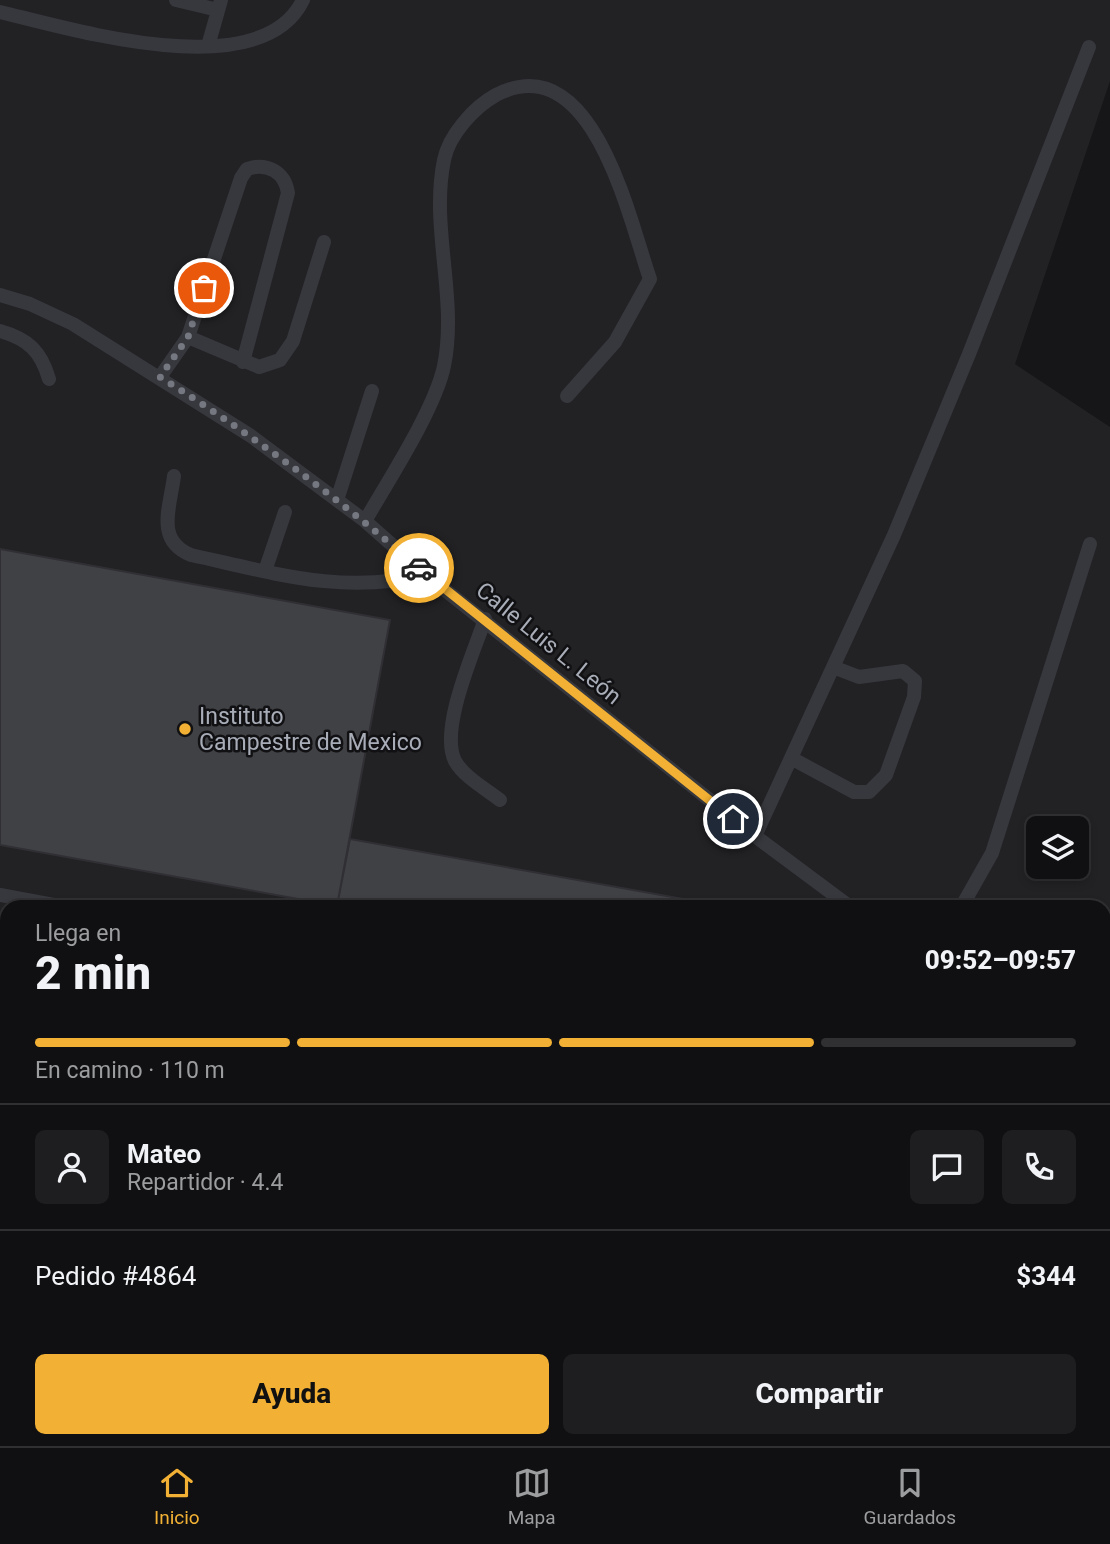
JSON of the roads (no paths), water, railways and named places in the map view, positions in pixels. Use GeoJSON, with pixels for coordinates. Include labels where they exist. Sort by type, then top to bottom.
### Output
{"type":"FeatureCollection","features":[{"type":"Feature","properties":{"kind":"lane"},"geometry":{"type":"LineString","coordinates":[[176,0],[220,5],[208,46]]}},
{"type":"Feature","properties":{"kind":"lane"},"geometry":{"type":"LineString","coordinates":[[0,12],[114,39],[208,46],[235,43],[275,31],[290,22],[303,0]]}},
{"type":"Feature","properties":{"kind":"lane"},"geometry":{"type":"LineString","coordinates":[[755,836],[894,535],[969,354],[1089,47]]}},
{"type":"Feature","properties":{"kind":"lane"},"geometry":{"type":"LineString","coordinates":[[365,522],[404,454],[444,368],[449,305],[442,216],[444,158],[457,132],[476,109],[495,96],[511,90],[532,87],[553,91],[577,108],[591,127],[609,160],[650,279],[615,342],[567,396]]}},
{"type":"Feature","properties":{"kind":"lane"},"geometry":{"type":"LineString","coordinates":[[160,377],[188,337],[241,178],[247,169],[256,166],[278,172],[287,185],[286,207],[243,362]]}},
{"type":"Feature","properties":{"kind":"lane"},"geometry":{"type":"LineString","coordinates":[[188,337],[243,362],[259,367],[271,365],[286,352],[293,341],[324,242]]}},
{"type":"Feature","properties":{"kind":"lane","name":"Calle Luis L. León"},"geometry":{"type":"LineString","coordinates":[[0,295],[30,304],[73,324],[251,436],[365,522],[425,574],[755,836],[841,900]]}},
{"type":"Feature","properties":{"kind":"lane"},"geometry":{"type":"LineString","coordinates":[[0,331],[27,342],[38,351],[49,379]]}},
{"type":"Feature","properties":{"kind":"lane"},"geometry":{"type":"LineString","coordinates":[[337,500],[372,391]]}},
{"type":"Feature","properties":{"kind":"lane"},"geometry":{"type":"LineString","coordinates":[[174,476],[168,522],[173,546],[191,555],[300,580],[355,584],[392,583],[425,574]]}},
{"type":"Feature","properties":{"kind":"lane"},"geometry":{"type":"LineString","coordinates":[[265,571],[285,512]]}},
{"type":"Feature","properties":{"kind":"lane"},"geometry":{"type":"LineString","coordinates":[[965,900],[992,853],[1090,544]]}},
{"type":"Feature","properties":{"kind":"lane"},"geometry":{"type":"LineString","coordinates":[[485,619],[452,724],[450,743],[455,761],[462,769],[500,800]]}},
{"type":"Feature","properties":{"kind":"lane"},"geometry":{"type":"LineString","coordinates":[[791,758],[854,792],[869,792],[886,775],[914,697],[915,681],[903,671],[859,677],[833,667]]}},
{"type":"Feature","properties":{"kind":"lane"},"geometry":{"type":"LineString","coordinates":[[0,895],[27,900]]}},
{"type":"Feature","properties":{"kind":"place","name":"Instituto Campestre de Mexico"},"geometry":{"type":"Point","coordinates":[185,729]}}]}
